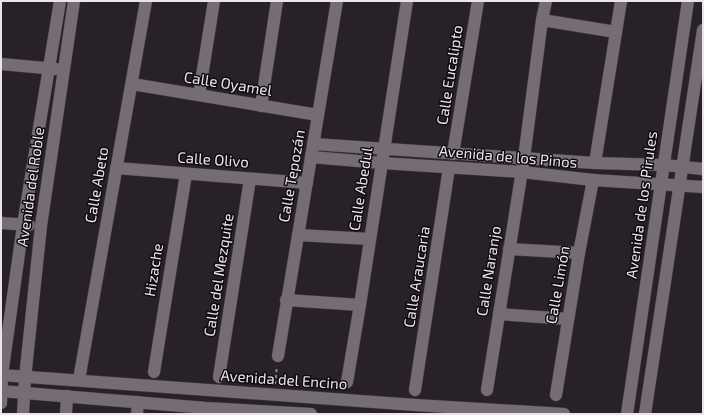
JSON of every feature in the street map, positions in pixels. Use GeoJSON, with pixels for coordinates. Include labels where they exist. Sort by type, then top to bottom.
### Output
{"type":"FeatureCollection","features":[{"type":"Feature","properties":{"kind":"street","name":"Avenida del Roble"},"geometry":{"type":"LineString","coordinates":[[1,395],[2,375],[23,225],[60,1]]}},
{"type":"Feature","properties":{"kind":"street","name":"Avenida del Roble"},"geometry":{"type":"LineString","coordinates":[[23,414],[25,378],[41,226],[74,1]]}},
{"type":"Feature","properties":{"kind":"street","name":"Calle Abeto"},"geometry":{"type":"LineString","coordinates":[[80,374],[146,1]]}},
{"type":"Feature","properties":{"kind":"street"},"geometry":{"type":"LineString","coordinates":[[199,95],[214,1]]}},
{"type":"Feature","properties":{"kind":"street"},"geometry":{"type":"LineString","coordinates":[[261,106],[277,1]]}},
{"type":"Feature","properties":{"kind":"street","name":"Calle Tepozán"},"geometry":{"type":"LineString","coordinates":[[278,356],[286,300],[337,1]]}},
{"type":"Feature","properties":{"kind":"street","name":"Calle Abedul"},"geometry":{"type":"LineString","coordinates":[[346,382],[360,305],[407,1]]}},
{"type":"Feature","properties":{"kind":"street","name":"Calle Eucalipto"},"geometry":{"type":"LineString","coordinates":[[453,154],[478,1]]}},
{"type":"Feature","properties":{"kind":"street","name":"Calle Naranjo"},"geometry":{"type":"LineString","coordinates":[[487,390],[522,172],[542,20],[546,1]]}},
{"type":"Feature","properties":{"kind":"street"},"geometry":{"type":"LineString","coordinates":[[594,163],[621,1]]}},
{"type":"Feature","properties":{"kind":"street","name":"Avenida de los Pirules"},"geometry":{"type":"LineString","coordinates":[[627,414],[688,1]]}},
{"type":"Feature","properties":{"kind":"street"},"geometry":{"type":"LineString","coordinates":[[542,20],[616,32]]}},
{"type":"Feature","properties":{"kind":"street"},"geometry":{"type":"LineString","coordinates":[[644,414],[703,30]]}},
{"type":"Feature","properties":{"kind":"street"},"geometry":{"type":"LineString","coordinates":[[1,64],[49,67],[63,70]]}},
{"type":"Feature","properties":{"kind":"street","name":"Calle Oyamel"},"geometry":{"type":"LineString","coordinates":[[132,84],[318,115]]}},
{"type":"Feature","properties":{"kind":"street","name":"Avenida de los Pinos"},"geometry":{"type":"LineString","coordinates":[[313,144],[594,163],[664,165],[703,169]]}},
{"type":"Feature","properties":{"kind":"street","name":"Avenida de los Pinos"},"geometry":{"type":"LineString","coordinates":[[311,157],[382,164],[522,172],[593,180],[703,187]]}},
{"type":"Feature","properties":{"kind":"street","name":"Calle Olivo"},"geometry":{"type":"LineString","coordinates":[[116,168],[307,183]]}},
{"type":"Feature","properties":{"kind":"street","name":"Calle Araucaria"},"geometry":{"type":"LineString","coordinates":[[415,390],[449,168]]}},
{"type":"Feature","properties":{"kind":"street","name":"Hizache"},"geometry":{"type":"LineString","coordinates":[[154,372],[186,174]]}},
{"type":"Feature","properties":{"kind":"street","name":"Calle del Mezquite"},"geometry":{"type":"LineString","coordinates":[[219,377],[250,179]]}},
{"type":"Feature","properties":{"kind":"street","name":"Calle Limón"},"geometry":{"type":"LineString","coordinates":[[556,395],[579,253],[593,180]]}},
{"type":"Feature","properties":{"kind":"street"},"geometry":{"type":"LineString","coordinates":[[1,223],[41,226]]}},
{"type":"Feature","properties":{"kind":"street"},"geometry":{"type":"LineString","coordinates":[[298,235],[370,238]]}},
{"type":"Feature","properties":{"kind":"street"},"geometry":{"type":"LineString","coordinates":[[509,249],[579,253]]}},
{"type":"Feature","properties":{"kind":"street"},"geometry":{"type":"LineString","coordinates":[[286,300],[360,305]]}},
{"type":"Feature","properties":{"kind":"street"},"geometry":{"type":"LineString","coordinates":[[498,314],[568,319]]}},
{"type":"Feature","properties":{"kind":"street","name":"Avenida del Encino"},"geometry":{"type":"LineString","coordinates":[[2,375],[25,378],[273,395],[415,409],[564,414]]}},
{"type":"Feature","properties":{"kind":"street"},"geometry":{"type":"LineString","coordinates":[[1,395],[25,393],[67,396],[138,408],[311,414]]}},
{"type":"Feature","properties":{"kind":"street"},"geometry":{"type":"LineString","coordinates":[[66,414],[67,396]]}},
{"type":"Feature","properties":{"kind":"path"},"geometry":{"type":"LineString","coordinates":[[273,395],[278,356]]}}]}
